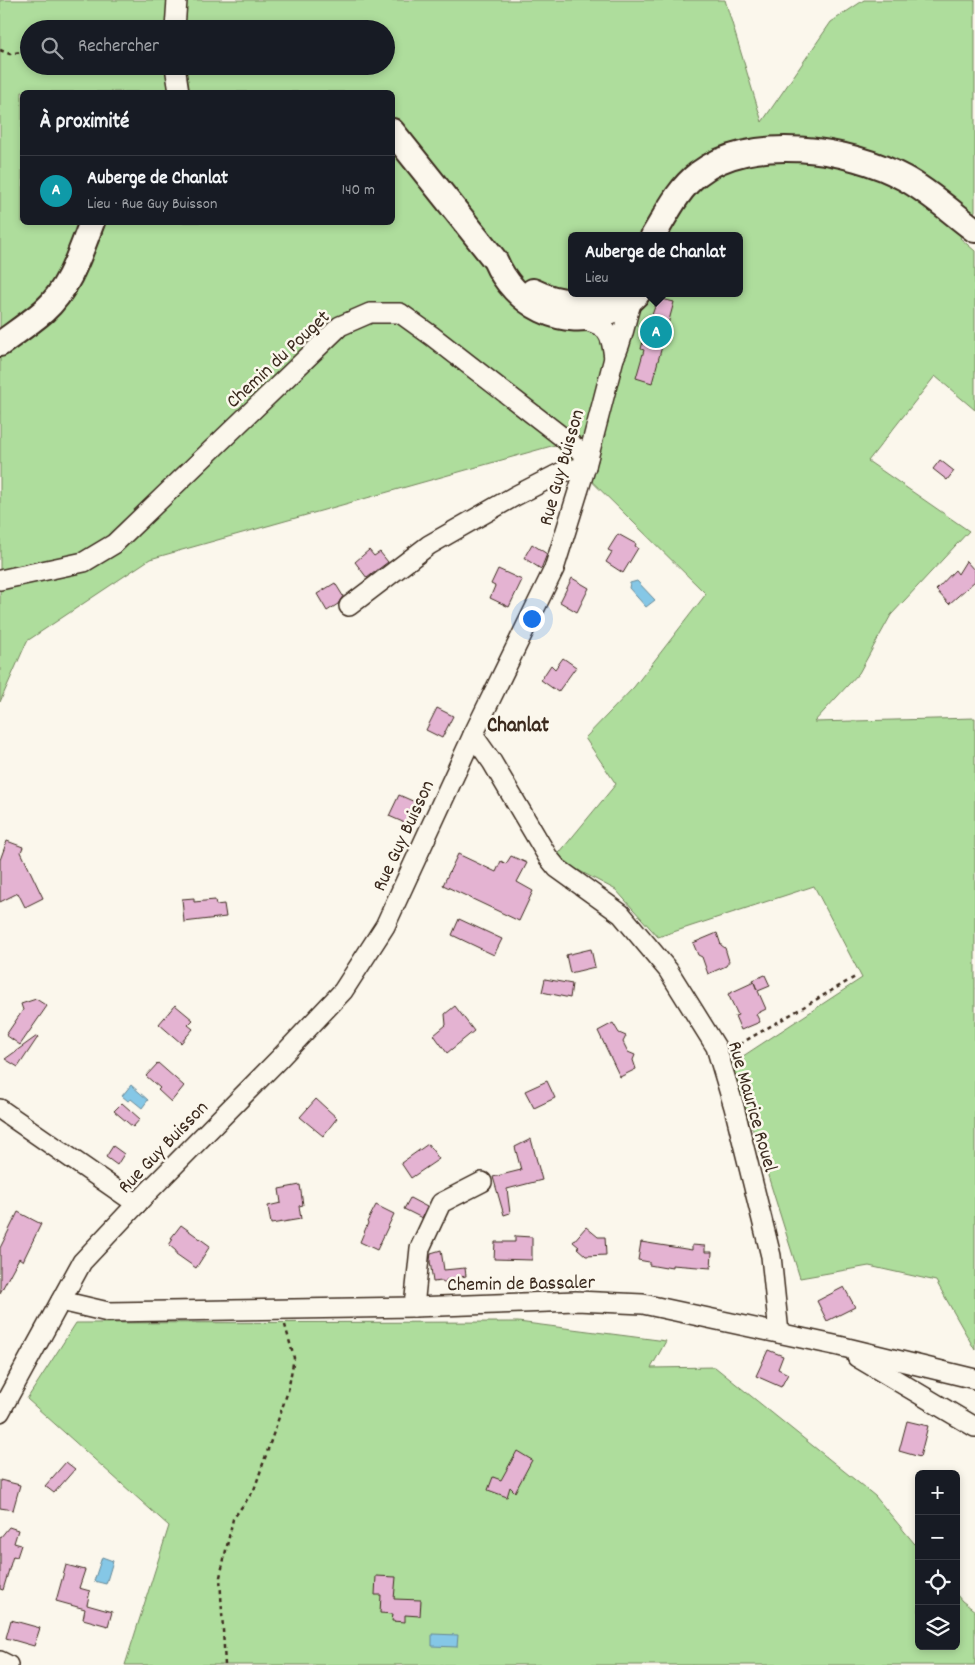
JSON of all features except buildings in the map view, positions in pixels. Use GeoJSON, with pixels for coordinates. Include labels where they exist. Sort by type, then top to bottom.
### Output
{"type":"FeatureCollection","features":[{"type":"Feature","properties":{"kind":"main road"},"geometry":{"type":"LineString","coordinates":[[395,135],[495,260],[500,272],[511,286],[533,306],[559,317],[580,319],[598,317],[617,306]]}},
{"type":"Feature","properties":{"kind":"main road"},"geometry":{"type":"LineString","coordinates":[[664,229],[693,192],[715,170],[734,156],[775,150],[803,150],[821,151],[852,157],[886,170],[919,187],[975,230]]}},
{"type":"Feature","properties":{"kind":"main road"},"geometry":{"type":"LineString","coordinates":[[0,344],[45,310],[55,298],[65,284],[91,225]]}},
{"type":"Feature","properties":{"kind":"main road"},"geometry":{"type":"LineString","coordinates":[[495,260],[524,285],[545,297],[617,306]]}},
{"type":"Feature","properties":{"kind":"street"},"geometry":{"type":"LineString","coordinates":[[176,20],[178,0]]}},
{"type":"Feature","properties":{"kind":"street"},"geometry":{"type":"LineString","coordinates":[[176,75],[179,90]]}},
{"type":"Feature","properties":{"kind":"street","name":"Rue Guy Buisson"},"geometry":{"type":"LineString","coordinates":[[0,1412],[82,1262],[343,991],[386,926],[474,735],[554,569],[587,462],[614,358],[621,344],[617,306]]}},
{"type":"Feature","properties":{"kind":"street","name":"Chemin du Pouget"},"geometry":{"type":"LineString","coordinates":[[0,580],[84,562],[114,544],[340,326],[370,313],[400,313],[432,336],[587,462]]}},
{"type":"Feature","properties":{"kind":"street"},"geometry":{"type":"LineString","coordinates":[[349,606],[428,545],[515,496],[560,473],[587,462]]}},
{"type":"Feature","properties":{"kind":"street","name":"Rue Maurice Rouel"},"geometry":{"type":"LineString","coordinates":[[474,735],[548,857],[557,868],[621,914],[668,970],[716,1047],[734,1107],[771,1256],[779,1334]]}},
{"type":"Feature","properties":{"kind":"street"},"geometry":{"type":"LineString","coordinates":[[0,1109],[137,1204]]}},
{"type":"Feature","properties":{"kind":"street"},"geometry":{"type":"LineString","coordinates":[[414,1307],[420,1248],[441,1203],[482,1182]]}},
{"type":"Feature","properties":{"kind":"street","name":"Chemin de Bassaler"},"geometry":{"type":"LineString","coordinates":[[61,1301],[108,1312],[414,1307],[576,1301],[643,1304],[839,1346],[975,1379]]}},
{"type":"Feature","properties":{"kind":"street"},"geometry":{"type":"LineString","coordinates":[[839,1346],[975,1426]]}},
{"type":"Feature","properties":{"kind":"street"},"geometry":{"type":"LineString","coordinates":[[0,1661],[8,1665]]}},
{"type":"Feature","properties":{"kind":"path"},"geometry":{"type":"LineString","coordinates":[[0,50],[10,54],[20,52]]}},
{"type":"Feature","properties":{"kind":"path"},"geometry":{"type":"LineString","coordinates":[[719,1057],[855,977]]}},
{"type":"Feature","properties":{"kind":"path"},"geometry":{"type":"LineString","coordinates":[[224,1665],[220,1577],[222,1567],[233,1520],[254,1490],[288,1391],[294,1358],[281,1309]]}},
{"type":"Feature","properties":{"kind":"green space"},"geometry":{"type":"Polygon","coordinates":[[[0,0],[725,0],[762,122],[831,22],[864,0],[975,0],[975,211],[960,238],[975,251],[975,410],[935,376],[868,461],[969,531],[891,615],[859,673],[814,722],[975,718],[975,1350],[936,1281],[869,1266],[800,1278],[731,1064],[862,978],[814,886],[658,937],[616,890],[555,858],[616,784],[585,738],[634,687],[706,594],[555,445],[150,559],[27,641],[0,702],[0,0]]]}},
{"type":"Feature","properties":{"kind":"green space"},"geometry":{"type":"Polygon","coordinates":[[[518,1322],[666,1341],[651,1368],[715,1367],[875,1496],[915,1544],[915,1650],[960,1650],[960,1599],[975,1611],[975,1665],[125,1665],[169,1526],[27,1399],[76,1323],[518,1322]]]}},
{"type":"Feature","properties":{"kind":"water"},"geometry":{"type":"Polygon","coordinates":[[[637,581],[655,600],[646,607],[629,588],[630,583],[637,581]]]}},
{"type":"Feature","properties":{"kind":"water"},"geometry":{"type":"Polygon","coordinates":[[[131,1085],[148,1100],[142,1108],[131,1099],[128,1101],[122,1096],[131,1085]]]}},
{"type":"Feature","properties":{"kind":"water"},"geometry":{"type":"Polygon","coordinates":[[[102,1557],[113,1561],[106,1584],[94,1581],[102,1557]]]}},
{"type":"Feature","properties":{"kind":"water"},"geometry":{"type":"Polygon","coordinates":[[[432,1634],[458,1635],[457,1647],[432,1646],[432,1634]]]}},
{"type":"Feature","properties":{"kind":"place","name":"Auberge de Chanlat"},"geometry":{"type":"Point","coordinates":[656,332]}},
{"type":"Feature","properties":{"kind":"district","name":"Chanlat"},"geometry":{"type":"Point","coordinates":[518,724]}}]}
